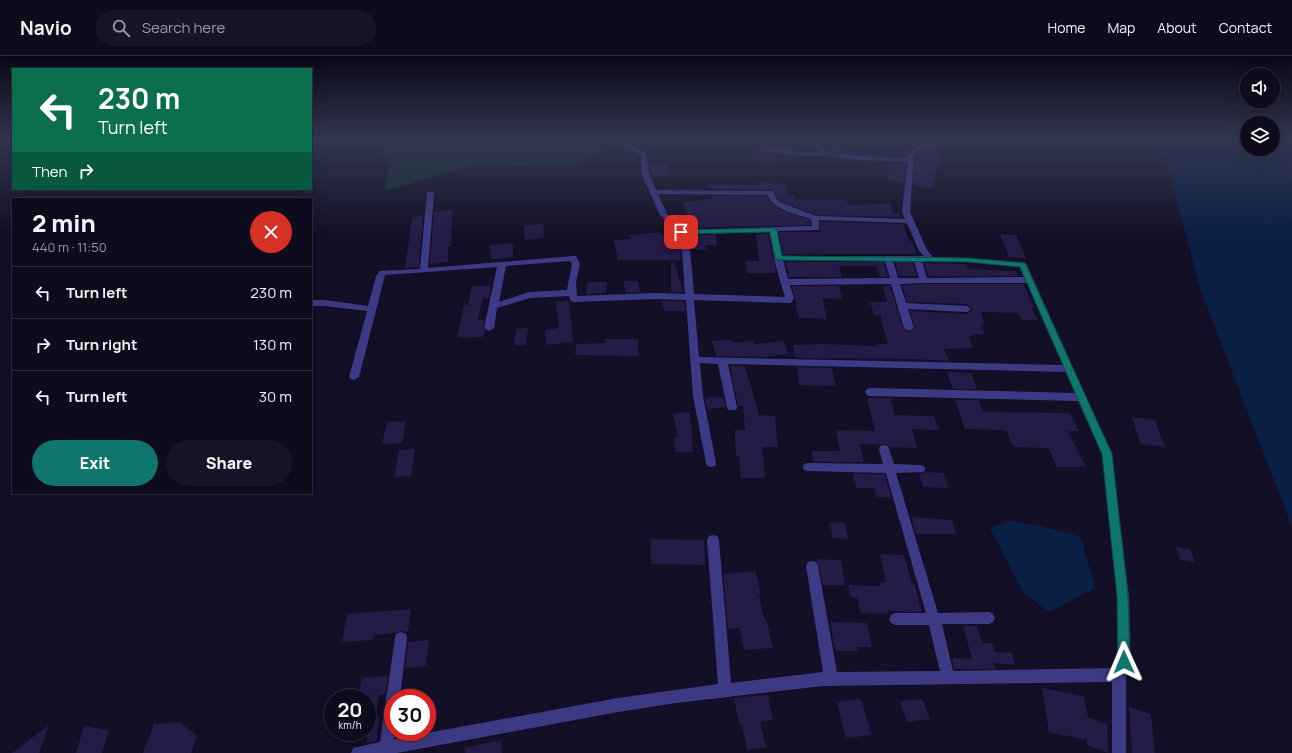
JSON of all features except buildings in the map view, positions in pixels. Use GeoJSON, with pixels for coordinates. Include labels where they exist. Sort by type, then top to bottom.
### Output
{"type":"FeatureCollection","features":[{"type":"Feature","properties":{"kind":"street"},"geometry":{"type":"LineString","coordinates":[[645,172],[664,215],[685,236],[698,396],[711,462]]}},
{"type":"Feature","properties":{"kind":"street"},"geometry":{"type":"LineString","coordinates":[[909,172],[907,184],[908,216],[923,251],[931,259]]}},
{"type":"Feature","properties":{"kind":"street"},"geometry":{"type":"LineString","coordinates":[[653,192],[770,193],[774,201],[779,205],[814,218],[908,216]]}},
{"type":"Feature","properties":{"kind":"street"},"geometry":{"type":"LineString","coordinates":[[424,271],[430,194]]}},
{"type":"Feature","properties":{"kind":"street"},"geometry":{"type":"LineString","coordinates":[[681,232],[816,228],[814,218]]}},
{"type":"Feature","properties":{"kind":"street"},"geometry":{"type":"LineString","coordinates":[[354,377],[380,276],[383,273],[424,271],[573,258],[576,264],[573,275],[572,293],[574,300],[655,296],[784,301],[789,300],[790,298],[773,230]]}},
{"type":"Feature","properties":{"kind":"street"},"geometry":{"type":"LineString","coordinates":[[779,258],[968,260],[1023,265],[1107,454],[1123,596],[1124,662],[1119,675],[1119,753]]}},
{"type":"Feature","properties":{"kind":"street"},"geometry":{"type":"LineString","coordinates":[[888,259],[909,328]]}},
{"type":"Feature","properties":{"kind":"street"},"geometry":{"type":"LineString","coordinates":[[917,259],[924,282]]}},
{"type":"Feature","properties":{"kind":"street"},"geometry":{"type":"LineString","coordinates":[[489,328],[502,264]]}},
{"type":"Feature","properties":{"kind":"street"},"geometry":{"type":"LineString","coordinates":[[786,282],[1030,280]]}},
{"type":"Feature","properties":{"kind":"street"},"geometry":{"type":"LineString","coordinates":[[494,306],[529,296],[572,293]]}},
{"type":"Feature","properties":{"kind":"street"},"geometry":{"type":"LineString","coordinates":[[312,303],[325,303],[372,309]]}},
{"type":"Feature","properties":{"kind":"street"},"geometry":{"type":"LineString","coordinates":[[903,306],[967,309]]}},
{"type":"Feature","properties":{"kind":"street"},"geometry":{"type":"LineString","coordinates":[[695,360],[1069,369]]}},
{"type":"Feature","properties":{"kind":"street"},"geometry":{"type":"LineString","coordinates":[[722,360],[732,407]]}},
{"type":"Feature","properties":{"kind":"street"},"geometry":{"type":"LineString","coordinates":[[870,392],[1081,397]]}},
{"type":"Feature","properties":{"kind":"street"},"geometry":{"type":"LineString","coordinates":[[884,449],[934,619],[948,677]]}},
{"type":"Feature","properties":{"kind":"street"},"geometry":{"type":"LineString","coordinates":[[808,468],[920,469]]}},
{"type":"Feature","properties":{"kind":"street"},"geometry":{"type":"LineString","coordinates":[[713,540],[725,690]]}},
{"type":"Feature","properties":{"kind":"street"},"geometry":{"type":"LineString","coordinates":[[812,566],[832,679]]}},
{"type":"Feature","properties":{"kind":"street"},"geometry":{"type":"LineString","coordinates":[[895,619],[989,618]]}},
{"type":"Feature","properties":{"kind":"street"},"geometry":{"type":"LineString","coordinates":[[386,748],[401,638]]}},
{"type":"Feature","properties":{"kind":"street"},"geometry":{"type":"LineString","coordinates":[[358,753],[618,705],[725,690],[832,679],[1119,675]]}},
{"type":"Feature","properties":{"kind":"green space"},"geometry":{"type":"Polygon","coordinates":[[[388,172],[450,172],[385,191],[388,172]]]}},
{"type":"Feature","properties":{"kind":"water"},"geometry":{"type":"Polygon","coordinates":[[[1169,172],[1292,172],[1292,527],[1201,291],[1169,172]]]}},
{"type":"Feature","properties":{"kind":"water"},"geometry":{"type":"Polygon","coordinates":[[[1010,521],[1042,526],[1081,537],[1095,588],[1049,612],[1023,592],[990,528],[1010,521]]]}},
{"type":"Feature","properties":{"kind":"route"},"geometry":{"type":"LineString","coordinates":[[681,232],[773,230],[779,258],[968,260],[1023,265],[1107,454],[1123,596],[1124,662]]}}]}
